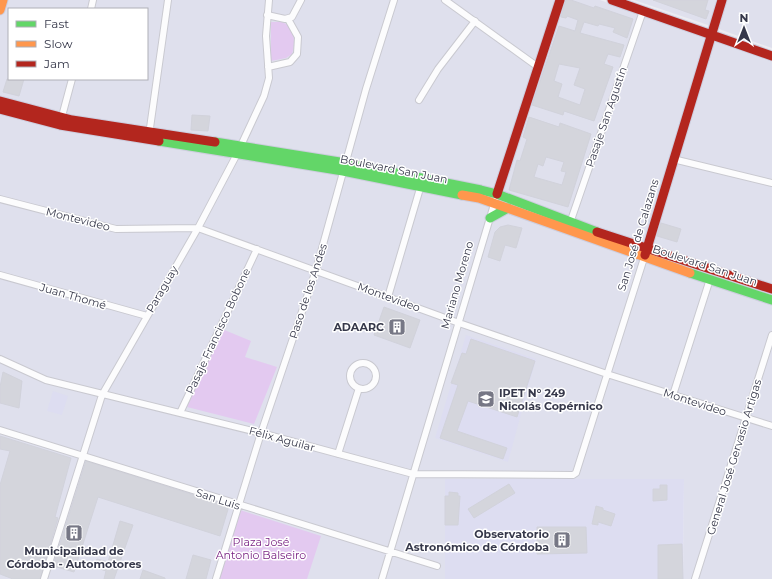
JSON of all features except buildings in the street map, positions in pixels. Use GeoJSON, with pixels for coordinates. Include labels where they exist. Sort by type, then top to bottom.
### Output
{"type":"FeatureCollection","features":[{"type":"Feature","properties":{"kind":"main road"},"geometry":{"type":"LineString","coordinates":[[0,10],[3,0]]}},
{"type":"Feature","properties":{"kind":"main road","name":"Mariano Moreno"},"geometry":{"type":"LineString","coordinates":[[496,198],[560,0]]}},
{"type":"Feature","properties":{"kind":"main road"},"geometry":{"type":"LineString","coordinates":[[612,0],[772,56]]}},
{"type":"Feature","properties":{"kind":"main road","name":"San José de Calazans"},"geometry":{"type":"LineString","coordinates":[[645,254],[722,0]]}},
{"type":"Feature","properties":{"kind":"main road","name":"Boulevard San Juan"},"geometry":{"type":"LineString","coordinates":[[0,101],[61,122]]}},
{"type":"Feature","properties":{"kind":"main road","name":"Boulevard San Juan"},"geometry":{"type":"LineString","coordinates":[[0,109],[61,122],[149,137],[344,167],[496,198],[570,223],[710,279],[772,300]]}},
{"type":"Feature","properties":{"kind":"main road","name":"Boulevard San Juan"},"geometry":{"type":"LineString","coordinates":[[344,167],[479,198],[496,198],[508,208],[577,235],[772,289]]}},
{"type":"Feature","properties":{"kind":"main road"},"geometry":{"type":"LineString","coordinates":[[490,218],[508,208]]}},
{"type":"Feature","properties":{"kind":"street"},"geometry":{"type":"LineString","coordinates":[[149,137],[168,0]]}},
{"type":"Feature","properties":{"kind":"street","name":"Paraguay"},"geometry":{"type":"LineString","coordinates":[[44,579],[81,456],[102,395],[198,228],[238,150],[268,86],[267,15],[269,0]]}},
{"type":"Feature","properties":{"kind":"street"},"geometry":{"type":"LineString","coordinates":[[267,15],[288,19],[292,17],[301,0]]}},
{"type":"Feature","properties":{"kind":"street","name":"Paso de los Andes"},"geometry":{"type":"LineString","coordinates":[[216,579],[261,433],[316,270],[366,89],[394,0]]}},
{"type":"Feature","properties":{"kind":"street"},"geometry":{"type":"LineString","coordinates":[[445,0],[538,67]]}},
{"type":"Feature","properties":{"kind":"street","name":"Pasaje San Agustín"},"geometry":{"type":"LineString","coordinates":[[570,223],[643,11]]}},
{"type":"Feature","properties":{"kind":"street"},"geometry":{"type":"LineString","coordinates":[[268,67],[290,62],[297,54],[298,37],[288,19]]}},
{"type":"Feature","properties":{"kind":"street"},"geometry":{"type":"LineString","coordinates":[[420,100],[438,69],[475,21]]}},
{"type":"Feature","properties":{"kind":"street"},"geometry":{"type":"LineString","coordinates":[[61,122],[72,80]]}},
{"type":"Feature","properties":{"kind":"street"},"geometry":{"type":"LineString","coordinates":[[673,159],[772,182]]}},
{"type":"Feature","properties":{"kind":"street"},"geometry":{"type":"LineString","coordinates":[[388,297],[421,185]]}},
{"type":"Feature","properties":{"kind":"street","name":"Mariano Moreno"},"geometry":{"type":"LineString","coordinates":[[382,579],[496,198]]}},
{"type":"Feature","properties":{"kind":"street","name":"Montevideo"},"geometry":{"type":"LineString","coordinates":[[0,199],[116,229],[198,228],[459,323],[607,374],[772,426]]}},
{"type":"Feature","properties":{"kind":"street","name":"Pasaje Francisco Bobone"},"geometry":{"type":"LineString","coordinates":[[180,413],[257,249]]}},
{"type":"Feature","properties":{"kind":"street","name":"San José de Calazans"},"geometry":{"type":"LineString","coordinates":[[573,475],[576,473],[645,254]]}},
{"type":"Feature","properties":{"kind":"street","name":"Juan Thomé"},"geometry":{"type":"LineString","coordinates":[[0,275],[147,316]]}},
{"type":"Feature","properties":{"kind":"street"},"geometry":{"type":"LineString","coordinates":[[673,394],[710,279]]}},
{"type":"Feature","properties":{"kind":"street","name":"General José Gervasio Artigas"},"geometry":{"type":"LineString","coordinates":[[695,579],[772,335]]}},
{"type":"Feature","properties":{"kind":"street","name":"Félix Aguilar"},"geometry":{"type":"LineString","coordinates":[[0,359],[46,380],[261,433],[413,474],[573,475]]}},
{"type":"Feature","properties":{"kind":"street"},"geometry":{"type":"LineString","coordinates":[[359,364],[367,364],[371,366],[376,373],[374,382],[368,388],[359,388],[351,379],[351,372],[359,364]]}},
{"type":"Feature","properties":{"kind":"street"},"geometry":{"type":"LineString","coordinates":[[338,454],[359,388]]}},
{"type":"Feature","properties":{"kind":"street","name":"San Luis"},"geometry":{"type":"LineString","coordinates":[[0,430],[239,506],[437,566]]}},
{"type":"Feature","properties":{"kind":"shaded area"},"geometry":{"type":"Polygon","coordinates":[[[0,0],[600,0],[772,62],[772,579],[683,579],[684,479],[445,479],[445,579],[0,579],[0,0]]]}},
{"type":"Feature","properties":{"kind":"shaded area"},"geometry":{"type":"Polygon","coordinates":[[[634,0],[772,0],[772,48],[708,25],[634,0]]]}},
{"type":"Feature","properties":{"kind":"shaded area","name":"IPET N° 249 Nicolás Copérnico"},"geometry":{"type":"Polygon","coordinates":[[[466,335],[536,359],[508,462],[435,438],[466,335]]]}},
{"type":"Feature","properties":{"kind":"shaded area"},"geometry":{"type":"Polygon","coordinates":[[[53,391],[68,396],[62,415],[47,411],[53,391]]]}},
{"type":"Feature","properties":{"kind":"shaded area"},"geometry":{"type":"Polygon","coordinates":[[[445,479],[684,479],[683,579],[445,579],[445,479]]]}},
{"type":"Feature","properties":{"kind":"green space"},"geometry":{"type":"Polygon","coordinates":[[[271,22],[281,22],[291,28],[294,37],[294,46],[292,54],[286,58],[271,61],[271,22]]]}},
{"type":"Feature","properties":{"kind":"green space"},"geometry":{"type":"Polygon","coordinates":[[[222,329],[251,341],[245,357],[277,367],[254,424],[187,407],[222,329]]]}},
{"type":"Feature","properties":{"kind":"green space","name":"Plaza José Antonio Balseiro"},"geometry":{"type":"Polygon","coordinates":[[[240,510],[321,536],[307,579],[219,579],[240,510]]]}},
{"type":"Feature","properties":{"kind":"traffic: fast"},"geometry":{"type":"LineString","coordinates":[[159,141],[343,171],[462,195]]}},
{"type":"Feature","properties":{"kind":"traffic: fast"},"geometry":{"type":"LineString","coordinates":[[215,142],[346,163],[481,190],[497,194],[597,232]]}},
{"type":"Feature","properties":{"kind":"traffic: fast"},"geometry":{"type":"LineString","coordinates":[[490,218],[508,208]]}},
{"type":"Feature","properties":{"kind":"traffic: fast"},"geometry":{"type":"LineString","coordinates":[[690,273],[772,300]]}},
{"type":"Feature","properties":{"kind":"traffic: slow"},"geometry":{"type":"LineString","coordinates":[[0,10],[3,0]]}},
{"type":"Feature","properties":{"kind":"traffic: slow"},"geometry":{"type":"LineString","coordinates":[[462,195],[479,198],[690,273]]}},
{"type":"Feature","properties":{"kind":"traffic: jam"},"geometry":{"type":"LineString","coordinates":[[497,194],[560,0]]}},
{"type":"Feature","properties":{"kind":"traffic: jam"},"geometry":{"type":"LineString","coordinates":[[612,0],[772,56]]}},
{"type":"Feature","properties":{"kind":"traffic: jam"},"geometry":{"type":"LineString","coordinates":[[645,255],[722,0]]}},
{"type":"Feature","properties":{"kind":"traffic: jam"},"geometry":{"type":"LineString","coordinates":[[0,101],[72,120],[215,142]]}},
{"type":"Feature","properties":{"kind":"traffic: jam"},"geometry":{"type":"LineString","coordinates":[[0,109],[60,125],[159,141]]}},
{"type":"Feature","properties":{"kind":"traffic: jam"},"geometry":{"type":"LineString","coordinates":[[597,232],[772,289]]}},
{"type":"Feature","properties":{"kind":"place","name":"ADAARC"},"geometry":{"type":"Point","coordinates":[397,327]}},
{"type":"Feature","properties":{"kind":"place","name":"IPET N° 249 Nicolás Copérnico"},"geometry":{"type":"Point","coordinates":[486,399]}},
{"type":"Feature","properties":{"kind":"place","name":"Municipalidad de Córdoba - Automotores"},"geometry":{"type":"Point","coordinates":[74,533]}},
{"type":"Feature","properties":{"kind":"place","name":"Observatorio Astronómico de Córdoba"},"geometry":{"type":"Point","coordinates":[562,540]}}]}
